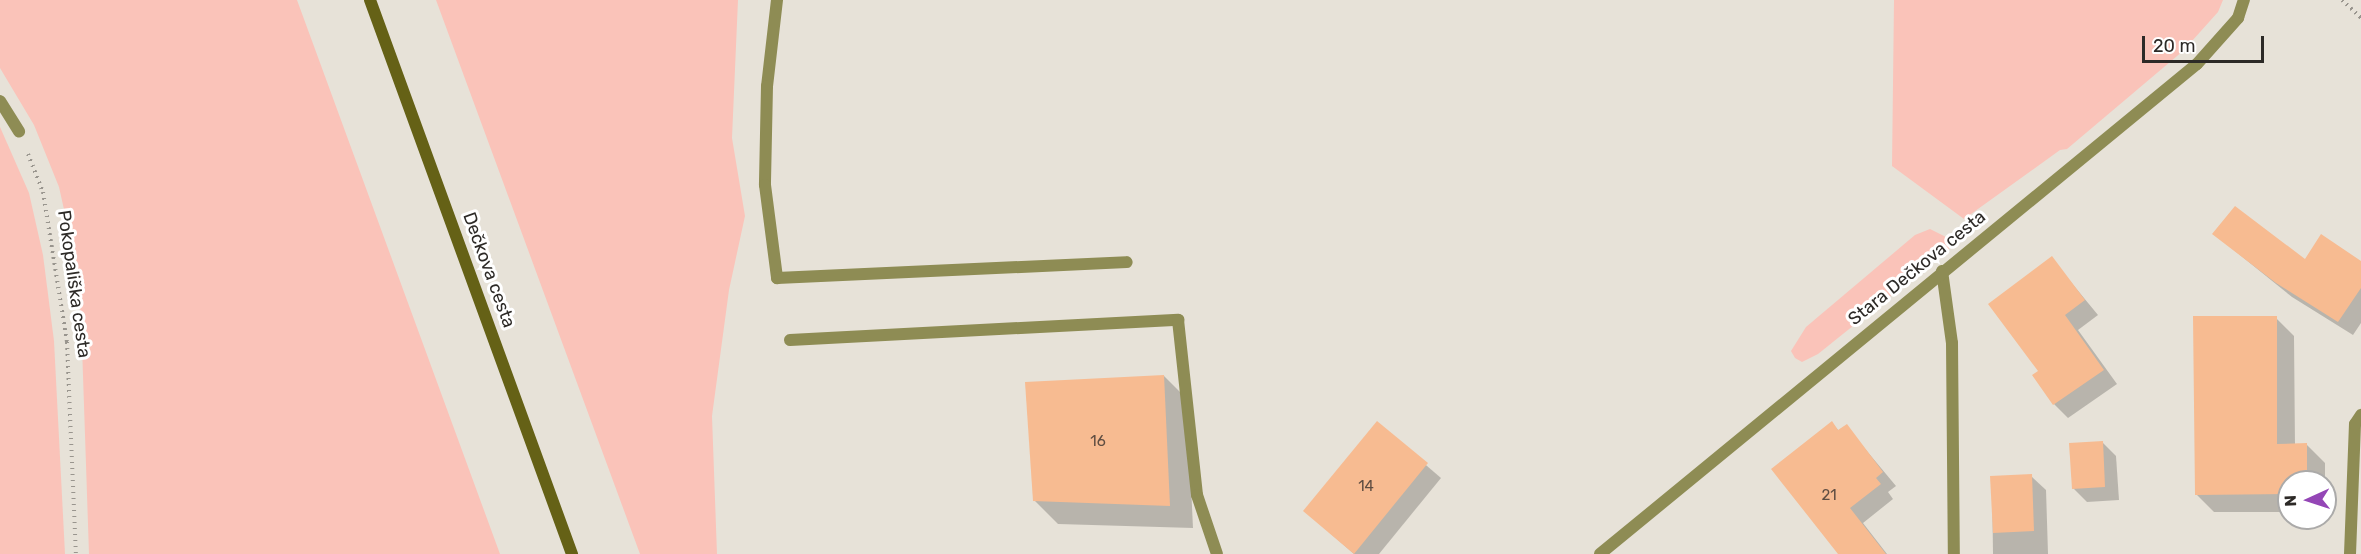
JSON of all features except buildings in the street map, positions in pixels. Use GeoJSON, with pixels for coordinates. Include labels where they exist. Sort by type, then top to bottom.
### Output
{"type":"FeatureCollection","features":[{"type":"Feature","properties":{"kind":"street","name":"Dečkova cesta"},"geometry":{"type":"LineString","coordinates":[[370,0],[572,554]]}},
{"type":"Feature","properties":{"kind":"street"},"geometry":{"type":"LineString","coordinates":[[777,0],[767,86],[765,185],[777,278],[1127,262]]}},
{"type":"Feature","properties":{"kind":"street","name":"Stara Dečkova cesta"},"geometry":{"type":"LineString","coordinates":[[1600,554],[2197,64],[2238,18],[2244,0]]}},
{"type":"Feature","properties":{"kind":"street"},"geometry":{"type":"LineString","coordinates":[[0,101],[19,131]]}},
{"type":"Feature","properties":{"kind":"street"},"geometry":{"type":"LineString","coordinates":[[1942,271],[1952,343],[1954,554]]}},
{"type":"Feature","properties":{"kind":"street"},"geometry":{"type":"LineString","coordinates":[[790,340],[1178,320],[1197,495],[1217,554]]}},
{"type":"Feature","properties":{"kind":"street"},"geometry":{"type":"LineString","coordinates":[[2350,554],[2355,424],[2361,415]]}},
{"type":"Feature","properties":{"kind":"path"},"geometry":{"type":"LineString","coordinates":[[2342,0],[2361,18]]}},
{"type":"Feature","properties":{"kind":"path","name":"Pokopališka cesta"},"geometry":{"type":"LineString","coordinates":[[19,131],[43,192],[57,264],[67,342],[75,554]]}},
{"type":"Feature","properties":{"kind":"shaded area"},"geometry":{"type":"Polygon","coordinates":[[[0,0],[297,0],[500,554],[89,554],[81,316],[73,250],[59,187],[34,125],[0,68],[0,0]]]}},
{"type":"Feature","properties":{"kind":"shaded area"},"geometry":{"type":"Polygon","coordinates":[[[436,0],[738,0],[732,138],[745,216],[729,290],[712,416],[717,554],[640,554],[436,0]]]}},
{"type":"Feature","properties":{"kind":"shaded area"},"geometry":{"type":"Polygon","coordinates":[[[1894,0],[2223,0],[2218,12],[2183,51],[2067,149],[2060,150],[1964,219],[1892,166],[1894,0]]]}},
{"type":"Feature","properties":{"kind":"shaded area"},"geometry":{"type":"Polygon","coordinates":[[[0,127],[29,193],[43,255],[54,341],[65,554],[0,554],[0,127]]]}},
{"type":"Feature","properties":{"kind":"shaded area"},"geometry":{"type":"Polygon","coordinates":[[[1930,229],[1948,238],[1949,249],[1818,354],[1802,362],[1795,358],[1791,351],[1806,327],[1915,235],[1930,229]]]}}]}
